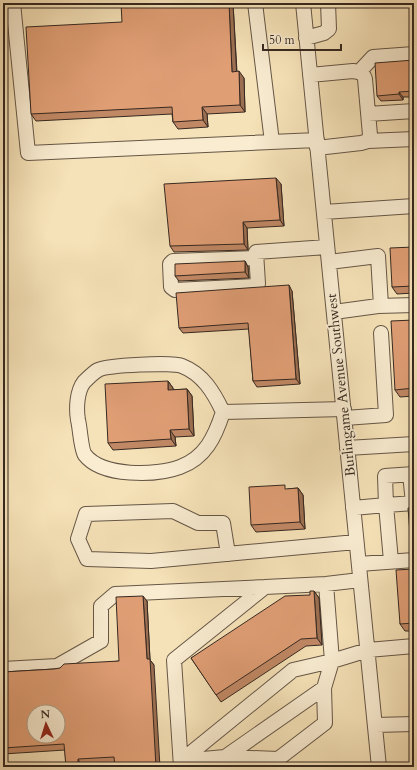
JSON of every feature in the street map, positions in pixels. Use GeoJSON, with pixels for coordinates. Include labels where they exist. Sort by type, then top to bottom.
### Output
{"type":"FeatureCollection","features":[{"type":"Feature","properties":{"kind":"street"},"geometry":{"type":"LineString","coordinates":[[14,3],[28,153],[272,142],[317,144],[361,143],[368,141],[414,139]]}},
{"type":"Feature","properties":{"kind":"street"},"geometry":{"type":"LineString","coordinates":[[256,3],[272,142]]}},
{"type":"Feature","properties":{"kind":"street","name":"Burlingame Avenue Southwest"},"geometry":{"type":"LineString","coordinates":[[303,3],[379,767]]}},
{"type":"Feature","properties":{"kind":"street"},"geometry":{"type":"LineString","coordinates":[[306,38],[324,33],[329,29],[328,3]]}},
{"type":"Feature","properties":{"kind":"street"},"geometry":{"type":"LineString","coordinates":[[360,72],[373,56],[414,54]]}},
{"type":"Feature","properties":{"kind":"street"},"geometry":{"type":"LineString","coordinates":[[310,74],[360,72],[364,75],[370,135],[368,141]]}},
{"type":"Feature","properties":{"kind":"street"},"geometry":{"type":"LineString","coordinates":[[368,114],[414,111]]}},
{"type":"Feature","properties":{"kind":"street"},"geometry":{"type":"LineString","coordinates":[[324,212],[414,206]]}},
{"type":"Feature","properties":{"kind":"street"},"geometry":{"type":"LineString","coordinates":[[256,258],[173,261],[170,264],[171,287],[175,290],[256,286],[258,284],[256,258],[258,252],[327,247]]}},
{"type":"Feature","properties":{"kind":"street"},"geometry":{"type":"LineString","coordinates":[[329,262],[378,256],[382,306]]}},
{"type":"Feature","properties":{"kind":"street"},"geometry":{"type":"LineString","coordinates":[[334,312],[382,306],[414,305]]}},
{"type":"Feature","properties":{"kind":"street"},"geometry":{"type":"LineString","coordinates":[[223,412],[344,413],[386,415],[381,333]]}},
{"type":"Feature","properties":{"kind":"street"},"geometry":{"type":"LineString","coordinates":[[181,365],[200,376],[215,393],[223,412],[217,431],[208,448],[191,463],[171,470],[143,473],[117,471],[97,466],[84,454],[76,410],[83,383],[98,370],[128,366],[181,365]]}},
{"type":"Feature","properties":{"kind":"street"},"geometry":{"type":"LineString","coordinates":[[347,448],[414,444]]}},
{"type":"Feature","properties":{"kind":"street"},"geometry":{"type":"LineString","coordinates":[[353,508],[386,505],[413,503],[412,474],[385,476],[386,505],[391,561]]}},
{"type":"Feature","properties":{"kind":"street"},"geometry":{"type":"LineString","coordinates":[[228,554],[223,523],[198,523],[173,511],[86,514],[78,539],[87,560],[151,560],[228,554],[356,542]]}},
{"type":"Feature","properties":{"kind":"street"},"geometry":{"type":"LineString","coordinates":[[359,564],[414,560]]}},
{"type":"Feature","properties":{"kind":"street"},"geometry":{"type":"LineString","coordinates":[[3,670],[56,666],[101,641],[101,606],[115,594],[326,584],[360,580]]}},
{"type":"Feature","properties":{"kind":"street"},"geometry":{"type":"LineString","coordinates":[[181,764],[225,756],[278,759],[325,723],[324,688],[332,662],[326,584]]}},
{"type":"Feature","properties":{"kind":"street"},"geometry":{"type":"LineString","coordinates":[[181,764],[174,660],[264,587]]}},
{"type":"Feature","properties":{"kind":"street"},"geometry":{"type":"LineString","coordinates":[[181,764],[293,670],[332,662],[368,650],[414,646]]}},
{"type":"Feature","properties":{"kind":"street"},"geometry":{"type":"LineString","coordinates":[[225,756],[324,688]]}},
{"type":"Feature","properties":{"kind":"street"},"geometry":{"type":"LineString","coordinates":[[376,725],[414,724]]}},
{"type":"Feature","properties":{"kind":"building"},"geometry":{"type":"Polygon","coordinates":[[[121,3],[229,3],[232,72],[239,71],[240,105],[202,107],[203,120],[173,122],[172,107],[31,114],[26,27],[122,22],[121,3]]]}},
{"type":"Feature","properties":{"kind":"building"},"geometry":{"type":"Polygon","coordinates":[[[414,60],[414,91],[377,96],[375,63],[414,60]]]}},
{"type":"Feature","properties":{"kind":"building"},"geometry":{"type":"Polygon","coordinates":[[[276,178],[280,220],[243,222],[244,244],[170,246],[164,184],[276,178]]]}},
{"type":"Feature","properties":{"kind":"building"},"geometry":{"type":"Polygon","coordinates":[[[414,247],[414,286],[392,287],[390,248],[414,247]]]}},
{"type":"Feature","properties":{"kind":"building"},"geometry":{"type":"Polygon","coordinates":[[[245,261],[245,272],[175,276],[175,264],[245,261]]]}},
{"type":"Feature","properties":{"kind":"building"},"geometry":{"type":"Polygon","coordinates":[[[289,285],[296,379],[253,381],[248,323],[179,328],[176,293],[289,285]]]}},
{"type":"Feature","properties":{"kind":"building"},"geometry":{"type":"Polygon","coordinates":[[[414,320],[414,388],[395,390],[391,321],[414,320]]]}},
{"type":"Feature","properties":{"kind":"building"},"geometry":{"type":"Polygon","coordinates":[[[168,381],[168,390],[187,389],[189,429],[170,430],[171,439],[108,443],[105,384],[168,381]]]}},
{"type":"Feature","properties":{"kind":"building"},"geometry":{"type":"Polygon","coordinates":[[[285,485],[285,489],[298,488],[300,522],[251,525],[249,487],[285,485]]]}},
{"type":"Feature","properties":{"kind":"building"},"geometry":{"type":"Polygon","coordinates":[[[408,508],[414,508],[414,546],[411,546],[408,508]]]}},
{"type":"Feature","properties":{"kind":"building"},"geometry":{"type":"Polygon","coordinates":[[[414,569],[414,623],[400,624],[396,570],[414,569]]]}},
{"type":"Feature","properties":{"kind":"building"},"geometry":{"type":"Polygon","coordinates":[[[310,591],[314,591],[317,638],[301,639],[216,695],[191,658],[285,596],[310,595],[310,591]]]}},
{"type":"Feature","properties":{"kind":"building"},"geometry":{"type":"Polygon","coordinates":[[[143,596],[147,659],[150,659],[156,767],[115,767],[114,757],[78,759],[78,767],[66,767],[64,744],[3,748],[3,672],[54,669],[60,668],[64,664],[119,661],[116,597],[143,596]]]}}]}
